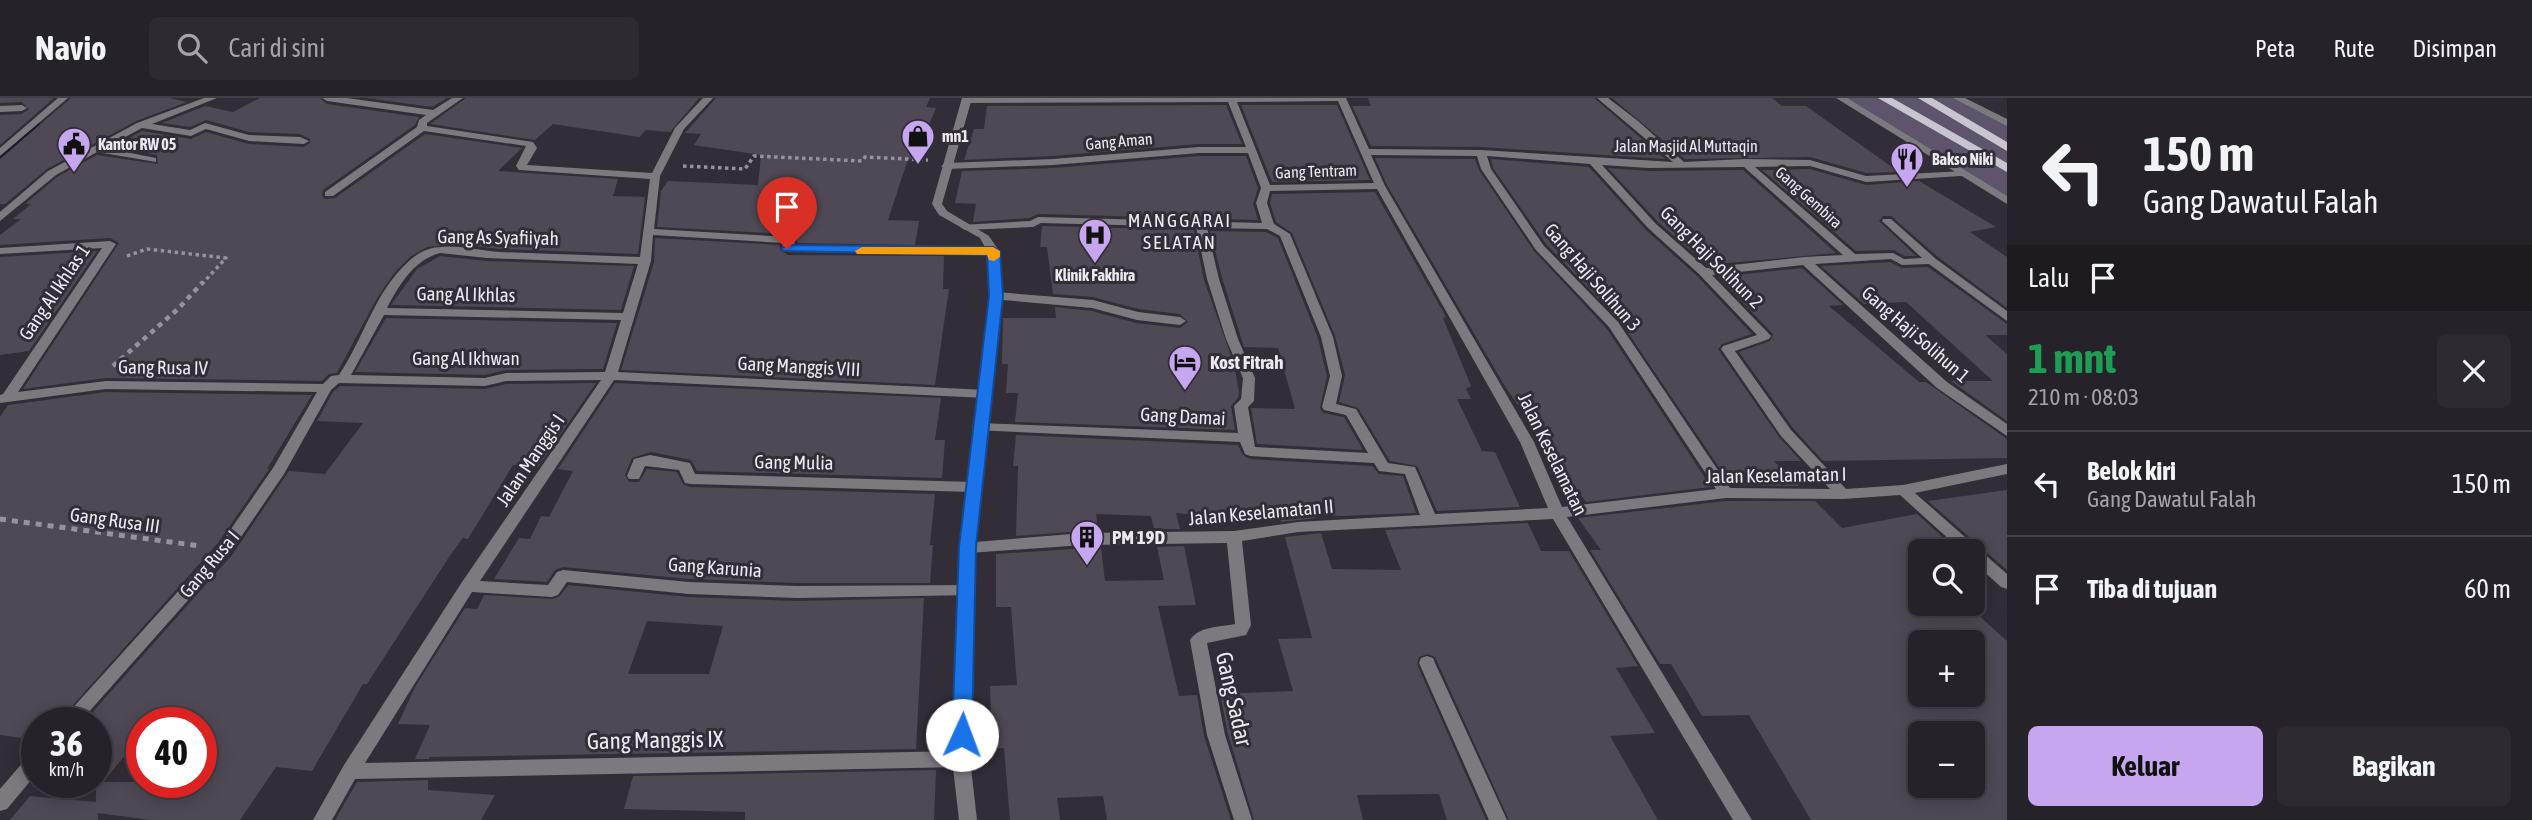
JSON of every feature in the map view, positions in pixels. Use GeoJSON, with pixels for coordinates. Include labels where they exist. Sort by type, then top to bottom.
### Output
{"type":"FeatureCollection","features":[{"type":"Feature","properties":{"kind":"main road"},"geometry":{"type":"LineString","coordinates":[[1884,98],[2007,168]]}},
{"type":"Feature","properties":{"kind":"main road"},"geometry":{"type":"LineString","coordinates":[[1924,98],[2007,147]]}},
{"type":"Feature","properties":{"kind":"street"},"geometry":{"type":"LineString","coordinates":[[0,153],[63,98]]}},
{"type":"Feature","properties":{"kind":"street"},"geometry":{"type":"LineString","coordinates":[[185,109],[194,98]]}},
{"type":"Feature","properties":{"kind":"street"},"geometry":{"type":"LineString","coordinates":[[0,218],[52,173],[140,125],[212,98]]}},
{"type":"Feature","properties":{"kind":"street"},"geometry":{"type":"LineString","coordinates":[[327,98],[435,113]]}},
{"type":"Feature","properties":{"kind":"street"},"geometry":{"type":"LineString","coordinates":[[422,128],[422,122],[458,98]]}},
{"type":"Feature","properties":{"kind":"street","name":"Jalan Manggis I"},"geometry":{"type":"LineString","coordinates":[[322,820],[350,771],[468,586],[610,376],[645,261],[658,170],[680,128],[708,98]]}},
{"type":"Feature","properties":{"kind":"street","name":"Jalan Keselamatan"},"geometry":{"type":"LineString","coordinates":[[968,99],[1341,98],[1380,186],[1527,442],[1557,513],[1743,820]]}},
{"type":"Feature","properties":{"kind":"street"},"geometry":{"type":"LineString","coordinates":[[1602,98],[1681,164]]}},
{"type":"Feature","properties":{"kind":"street"},"geometry":{"type":"LineString","coordinates":[[1841,98],[2007,201]]}},
{"type":"Feature","properties":{"kind":"street"},"geometry":{"type":"LineString","coordinates":[[1958,98],[2007,123]]}},
{"type":"Feature","properties":{"kind":"street"},"geometry":{"type":"LineString","coordinates":[[968,99],[937,204],[943,213],[984,236],[993,251],[996,296],[986,394],[979,427],[968,547],[961,759],[968,820]]}},
{"type":"Feature","properties":{"kind":"street"},"geometry":{"type":"LineString","coordinates":[[1231,99],[1266,188]]}},
{"type":"Feature","properties":{"kind":"street"},"geometry":{"type":"LineString","coordinates":[[0,109],[22,108]]}},
{"type":"Feature","properties":{"kind":"street"},"geometry":{"type":"LineString","coordinates":[[140,125],[191,133],[205,126],[220,132],[262,139],[279,141],[288,138],[304,141]]}},
{"type":"Feature","properties":{"kind":"street"},"geometry":{"type":"LineString","coordinates":[[329,194],[422,128],[530,144],[533,148],[522,163],[523,167],[658,170]]}},
{"type":"Feature","properties":{"kind":"street"},"geometry":{"type":"LineString","coordinates":[[95,149],[152,160]]}},
{"type":"Feature","properties":{"kind":"street","name":"Gang Aman"},"geometry":{"type":"LineString","coordinates":[[948,161],[1053,162],[1199,150],[1252,150]]}},
{"type":"Feature","properties":{"kind":"street","name":"Jalan Masjid Al Muttaqin"},"geometry":{"type":"LineString","coordinates":[[1367,152],[1481,153],[1649,165],[1810,163],[1866,179],[1961,173]]}},
{"type":"Feature","properties":{"kind":"street","name":"Gang Haji Solihun 3"},"geometry":{"type":"LineString","coordinates":[[1481,153],[1486,169],[1540,248],[1614,325],[1726,493]]}},
{"type":"Feature","properties":{"kind":"street","name":"Gang Haji Solihun 2"},"geometry":{"type":"LineString","coordinates":[[1593,161],[1652,226],[1703,272],[1765,336],[1727,349],[1786,433],[1843,494]]}},
{"type":"Feature","properties":{"kind":"street","name":"Gang Gembira"},"geometry":{"type":"LineString","coordinates":[[1744,162],[1852,257]]}},
{"type":"Feature","properties":{"kind":"street","name":"Gang Tentram"},"geometry":{"type":"LineString","coordinates":[[1269,226],[1262,210],[1262,194],[1266,188],[1380,186]]}},
{"type":"Feature","properties":{"kind":"street"},"geometry":{"type":"LineString","coordinates":[[965,227],[1033,225],[1036,220],[1269,226],[1285,234],[1327,337],[1336,376],[1329,407],[1351,412],[1384,468],[1410,470],[1429,519]]}},
{"type":"Feature","properties":{"kind":"street"},"geometry":{"type":"LineString","coordinates":[[1887,221],[1932,261],[2007,317]]}},
{"type":"Feature","properties":{"kind":"street"},"geometry":{"type":"LineString","coordinates":[[1202,225],[1213,279],[1232,339],[1249,378],[1247,401],[1241,406],[1245,438]]}},
{"type":"Feature","properties":{"kind":"street"},"geometry":{"type":"LineString","coordinates":[[650,232],[789,240],[788,249],[993,251]]}},
{"type":"Feature","properties":{"kind":"street","name":"Gang Al Ikhlas 1"},"geometry":{"type":"LineString","coordinates":[[0,251],[110,244],[4,398]]}},
{"type":"Feature","properties":{"kind":"street","name":"Gang As Syafiiyah"},"geometry":{"type":"LineString","coordinates":[[378,311],[410,265],[429,252],[439,250],[493,256],[645,261]]}},
{"type":"Feature","properties":{"kind":"street"},"geometry":{"type":"LineString","coordinates":[[1703,272],[1852,257],[1893,256],[1902,262],[1932,261]]}},
{"type":"Feature","properties":{"kind":"street","name":"Gang Haji Solihun 1"},"geometry":{"type":"LineString","coordinates":[[1804,260],[1942,385],[2007,431]]}},
{"type":"Feature","properties":{"kind":"street"},"geometry":{"type":"LineString","coordinates":[[996,296],[1093,304],[1137,316],[1180,321]]}},
{"type":"Feature","properties":{"kind":"street"},"geometry":{"type":"LineString","coordinates":[[326,388],[334,380],[343,378],[365,344],[378,311]]}},
{"type":"Feature","properties":{"kind":"street","name":"Gang Al Ikhlas"},"geometry":{"type":"LineString","coordinates":[[378,311],[629,317]]}},
{"type":"Feature","properties":{"kind":"street","name":"Gang Manggis VIII"},"geometry":{"type":"LineString","coordinates":[[610,376],[986,394]]}},
{"type":"Feature","properties":{"kind":"street","name":"Gang Al Ikhwan"},"geometry":{"type":"LineString","coordinates":[[343,378],[485,382],[506,377],[610,376]]}},
{"type":"Feature","properties":{"kind":"street","name":"Gang Rusa IV"},"geometry":{"type":"LineString","coordinates":[[4,398],[98,386],[326,388]]}},
{"type":"Feature","properties":{"kind":"street","name":"Gang Rusa I"},"geometry":{"type":"LineString","coordinates":[[82,707],[225,549],[279,471],[326,388]]}},
{"type":"Feature","properties":{"kind":"street","name":"Gang Damai"},"geometry":{"type":"LineString","coordinates":[[979,427],[1245,438],[1250,451],[1377,458]]}},
{"type":"Feature","properties":{"kind":"street","name":"Gang Mulia"},"geometry":{"type":"LineString","coordinates":[[634,476],[639,462],[650,460],[685,466],[690,479],[973,486]]}},
{"type":"Feature","properties":{"kind":"street","name":"Jalan Keselamatan I"},"geometry":{"type":"LineString","coordinates":[[1557,513],[1726,493],[1843,494],[1903,490],[2007,469]]}},
{"type":"Feature","properties":{"kind":"street"},"geometry":{"type":"LineString","coordinates":[[1903,490],[1958,539]]}},
{"type":"Feature","properties":{"kind":"street","name":"Jalan Keselamatan II"},"geometry":{"type":"LineString","coordinates":[[968,547],[1084,539],[1234,537],[1298,527],[1557,513]]}},
{"type":"Feature","properties":{"kind":"street","name":"Gang Sadar"},"geometry":{"type":"LineString","coordinates":[[1234,537],[1242,625],[1240,629],[1208,635],[1198,640],[1216,735],[1243,820]]}},
{"type":"Feature","properties":{"kind":"street"},"geometry":{"type":"LineString","coordinates":[[1985,563],[2007,583]]}},
{"type":"Feature","properties":{"kind":"street","name":"Gang Karunia"},"geometry":{"type":"LineString","coordinates":[[468,586],[552,591],[565,576],[689,588],[797,592],[967,591]]}},
{"type":"Feature","properties":{"kind":"street"},"geometry":{"type":"LineString","coordinates":[[1427,663],[1498,820]]}},
{"type":"Feature","properties":{"kind":"street","name":"Gang Manggis IX"},"geometry":{"type":"LineString","coordinates":[[350,771],[961,759]]}},
{"type":"Feature","properties":{"kind":"street"},"geometry":{"type":"LineString","coordinates":[[0,803],[21,779]]}},
{"type":"Feature","properties":{"kind":"path"},"geometry":{"type":"LineString","coordinates":[[658,170],[745,169],[754,156],[862,161],[865,157],[948,161]]}},
{"type":"Feature","properties":{"kind":"path"},"geometry":{"type":"LineString","coordinates":[[98,259],[126,256],[146,249],[226,258],[178,309],[111,367],[98,386]]}},
{"type":"Feature","properties":{"kind":"path","name":"Gang Rusa III"},"geometry":{"type":"LineString","coordinates":[[0,519],[225,549]]}},
{"type":"Feature","properties":{"kind":"shaded area"},"geometry":{"type":"Polygon","coordinates":[[[1843,98],[1958,98],[2007,123],[2007,201],[1843,98]]]}},
{"type":"Feature","properties":{"kind":"building"},"geometry":{"type":"Polygon","coordinates":[[[0,98],[54,98],[0,145],[0,115],[22,114],[29,109],[22,102],[0,103],[0,98]]]}},
{"type":"Feature","properties":{"kind":"building"},"geometry":{"type":"Polygon","coordinates":[[[71,98],[170,98],[187,102],[136,121],[47,169],[5,204],[0,204],[0,159],[71,98]]]}},
{"type":"Feature","properties":{"kind":"building"},"geometry":{"type":"Polygon","coordinates":[[[260,98],[320,98],[327,104],[419,117],[415,125],[323,190],[322,196],[325,199],[335,198],[425,134],[522,148],[498,171],[618,179],[613,196],[645,197],[638,254],[500,249],[456,244],[427,247],[410,257],[394,273],[376,300],[337,373],[329,374],[322,381],[106,378],[23,389],[119,243],[110,238],[0,245],[0,235],[21,219],[13,219],[31,204],[25,204],[57,177],[97,155],[158,164],[157,155],[113,147],[142,131],[191,139],[206,132],[249,144],[304,147],[310,143],[310,139],[300,134],[249,132],[206,120],[190,127],[162,123],[205,106],[233,112],[260,98]]]}},
{"type":"Feature","properties":{"kind":"building"},"geometry":{"type":"Polygon","coordinates":[[[366,98],[447,98],[432,107],[366,98]]]}},
{"type":"Feature","properties":{"kind":"building"},"geometry":{"type":"Polygon","coordinates":[[[466,98],[699,98],[670,132],[646,130],[639,137],[553,124],[535,140],[430,124],[466,98]]]}},
{"type":"Feature","properties":{"kind":"building"},"geometry":{"type":"Polygon","coordinates":[[[716,98],[930,98],[926,107],[936,108],[914,159],[908,159],[888,220],[919,221],[915,245],[797,243],[797,239],[789,234],[657,227],[661,191],[668,181],[758,185],[761,155],[694,145],[701,134],[685,133],[716,98]]]}},
{"type":"Feature","properties":{"kind":"building"},"geometry":{"type":"Polygon","coordinates":[[[1368,98],[1594,98],[1665,159],[1481,147],[1371,146],[1352,106],[1371,106],[1368,98]]]}},
{"type":"Feature","properties":{"kind":"building"},"geometry":{"type":"Polygon","coordinates":[[[1612,98],[1772,98],[1782,106],[1806,106],[1899,172],[1866,173],[1810,157],[1685,159],[1612,98]]]}},
{"type":"Feature","properties":{"kind":"building"},"geometry":{"type":"Polygon","coordinates":[[[1226,105],[1242,144],[1199,144],[964,160],[974,129],[984,129],[987,106],[1226,105]]]}},
{"type":"Feature","properties":{"kind":"building"},"geometry":{"type":"Polygon","coordinates":[[[1241,105],[1337,105],[1370,180],[1272,182],[1241,105]]]}},
{"type":"Feature","properties":{"kind":"building"},"geometry":{"type":"Polygon","coordinates":[[[1199,156],[1246,156],[1258,188],[1253,204],[1258,220],[1038,214],[1029,218],[973,222],[976,204],[955,203],[962,171],[1053,168],[1199,156]]]}},
{"type":"Feature","properties":{"kind":"building"},"geometry":{"type":"Polygon","coordinates":[[[1375,158],[1475,159],[1479,170],[1534,251],[1607,329],[1711,487],[1586,502],[1506,388],[1387,185],[1375,158]]]}},
{"type":"Feature","properties":{"kind":"building"},"geometry":{"type":"Polygon","coordinates":[[[1491,159],[1589,167],[1646,230],[1697,276],[1752,334],[1722,344],[1718,349],[1779,437],[1801,461],[1774,461],[1799,486],[1731,485],[1620,321],[1546,244],[1493,168],[1491,159]]]}},
{"type":"Feature","properties":{"kind":"building"},"geometry":{"type":"Polygon","coordinates":[[[1608,168],[1649,171],[1743,170],[1836,253],[1707,265],[1658,222],[1608,168]]]}},
{"type":"Feature","properties":{"kind":"building"},"geometry":{"type":"Polygon","coordinates":[[[1810,169],[1866,185],[1919,181],[1996,227],[1970,232],[2007,257],[2007,308],[1938,257],[1891,216],[1883,216],[1879,221],[1916,256],[1905,256],[1893,250],[1856,251],[1762,170],[1810,169]]]}},
{"type":"Feature","properties":{"kind":"building"},"geometry":{"type":"Polygon","coordinates":[[[1375,192],[1446,317],[1443,318],[1471,386],[1466,389],[1471,399],[1457,399],[1482,451],[1495,452],[1520,507],[1437,511],[1417,466],[1390,461],[1358,408],[1339,402],[1345,375],[1335,336],[1292,233],[1276,222],[1270,203],[1272,194],[1375,192]]]}},
{"type":"Feature","properties":{"kind":"building"},"geometry":{"type":"Polygon","coordinates":[[[1042,226],[1194,230],[1204,280],[1234,364],[1239,392],[1238,398],[1231,406],[1235,430],[1015,422],[1018,393],[1006,393],[1008,364],[1002,364],[1003,318],[1056,318],[1055,307],[1092,311],[1136,323],[1180,328],[1188,322],[1180,314],[1138,309],[1093,297],[1053,294],[1047,247],[1040,247],[1042,226]]]}},
{"type":"Feature","properties":{"kind":"building"},"geometry":{"type":"Polygon","coordinates":[[[1210,231],[1266,232],[1278,238],[1318,338],[1327,376],[1320,408],[1323,413],[1344,417],[1363,450],[1257,444],[1251,408],[1295,409],[1278,348],[1244,347],[1210,231]]]}},
{"type":"Feature","properties":{"kind":"building"},"geometry":{"type":"Polygon","coordinates":[[[655,238],[780,245],[780,250],[788,255],[944,256],[943,289],[949,289],[935,385],[621,370],[654,262],[655,238]]]}},
{"type":"Feature","properties":{"kind":"building"},"geometry":{"type":"Polygon","coordinates":[[[97,251],[29,351],[0,355],[0,257],[97,251]]]}},
{"type":"Feature","properties":{"kind":"building"},"geometry":{"type":"Polygon","coordinates":[[[440,256],[487,261],[634,266],[621,310],[391,305],[417,269],[440,256]]]}},
{"type":"Feature","properties":{"kind":"building"},"geometry":{"type":"Polygon","coordinates":[[[1890,262],[1902,268],[1928,267],[2007,324],[2007,335],[1985,335],[2007,354],[2007,421],[1951,381],[1993,381],[1906,302],[1864,304],[1821,266],[1890,262]]]}},
{"type":"Feature","properties":{"kind":"building"},"geometry":{"type":"Polygon","coordinates":[[[1802,268],[1843,305],[1829,306],[1919,382],[1926,382],[2007,439],[2007,458],[1823,461],[1793,428],[1739,352],[1770,341],[1773,334],[1718,277],[1802,268]]]}},
{"type":"Feature","properties":{"kind":"building"},"geometry":{"type":"Polygon","coordinates":[[[386,318],[617,323],[603,369],[506,370],[485,375],[355,372],[386,318]]]}},
{"type":"Feature","properties":{"kind":"building"},"geometry":{"type":"Polygon","coordinates":[[[596,383],[538,467],[513,465],[468,539],[463,538],[449,557],[367,684],[363,684],[312,771],[276,767],[240,820],[151,820],[98,813],[98,820],[10,820],[28,798],[96,802],[96,798],[112,798],[112,782],[126,782],[126,798],[217,798],[217,707],[126,707],[126,754],[112,771],[112,707],[97,707],[232,555],[289,471],[325,474],[363,423],[317,421],[333,392],[340,386],[485,389],[506,384],[596,383]]]}},
{"type":"Feature","properties":{"kind":"building"},"geometry":{"type":"Polygon","coordinates":[[[615,383],[941,398],[935,440],[945,440],[942,478],[697,471],[691,460],[651,452],[632,458],[625,475],[629,482],[639,482],[647,469],[677,472],[683,484],[690,487],[935,494],[930,545],[933,545],[930,583],[797,583],[689,579],[563,567],[555,570],[547,582],[494,579],[519,538],[530,539],[541,516],[549,517],[573,471],[558,469],[615,383]]]}},
{"type":"Feature","properties":{"kind":"building"},"geometry":{"type":"Polygon","coordinates":[[[106,392],[312,395],[269,469],[218,543],[71,707],[21,707],[21,738],[0,735],[0,417],[8,405],[106,392]]]}},
{"type":"Feature","properties":{"kind":"building"},"geometry":{"type":"Polygon","coordinates":[[[1016,435],[1238,445],[1243,455],[1250,459],[1372,466],[1379,474],[1403,476],[1416,513],[1340,516],[1315,514],[1316,518],[1281,522],[1278,512],[1226,507],[1226,518],[1176,513],[1180,529],[1154,529],[1151,516],[1096,514],[1098,530],[1016,536],[1018,466],[1013,466],[1016,435]]]}},
{"type":"Feature","properties":{"kind":"building"},"geometry":{"type":"Polygon","coordinates":[[[2007,490],[2007,570],[1985,551],[1985,539],[1972,539],[1928,501],[2007,490]]]}},
{"type":"Feature","properties":{"kind":"building"},"geometry":{"type":"Polygon","coordinates":[[[1726,501],[1815,501],[1842,528],[1917,514],[1945,539],[1908,539],[1908,616],[1979,616],[2007,641],[2007,820],[1811,820],[1749,715],[1702,716],[1671,664],[1660,664],[1590,550],[1601,550],[1578,518],[1726,501]]]}},
{"type":"Feature","properties":{"kind":"building"},"geometry":{"type":"Polygon","coordinates":[[[1528,523],[1541,551],[1569,551],[1638,666],[1616,668],[1655,733],[1610,736],[1658,820],[1509,820],[1435,657],[1428,654],[1419,657],[1417,664],[1486,820],[1447,820],[1439,794],[1357,795],[1363,820],[1254,820],[1228,734],[1220,694],[1293,691],[1278,639],[1312,638],[1285,537],[1321,533],[1332,569],[1401,570],[1385,530],[1528,523]]]}},
{"type":"Feature","properties":{"kind":"building"},"geometry":{"type":"Polygon","coordinates":[[[1184,546],[1196,605],[1158,606],[1179,696],[1197,695],[1204,736],[1231,820],[1107,820],[1103,796],[1057,798],[1060,820],[1010,820],[1004,748],[992,749],[990,686],[1017,685],[1011,607],[996,607],[996,554],[1101,547],[1105,581],[1164,580],[1157,547],[1184,546]]]}},
{"type":"Feature","properties":{"kind":"building"},"geometry":{"type":"Polygon","coordinates":[[[568,585],[689,597],[797,601],[924,598],[916,749],[415,759],[430,725],[398,724],[415,687],[465,608],[477,609],[484,595],[553,599],[560,596],[568,585]],[[647,621],[628,674],[709,674],[723,626],[647,621]]]}},
{"type":"Feature","properties":{"kind":"building"},"geometry":{"type":"Polygon","coordinates":[[[936,770],[934,820],[745,820],[745,812],[624,809],[633,776],[936,770]]]}},
{"type":"Feature","properties":{"kind":"building"},"geometry":{"type":"Polygon","coordinates":[[[428,780],[428,790],[495,795],[481,820],[335,820],[357,782],[428,780]]]}},
{"type":"Feature","properties":{"kind":"waterway"},"geometry":{"type":"LineString","coordinates":[[0,159],[36,124]]}},
{"type":"Feature","properties":{"kind":"slow traffic"},"geometry":{"type":"LineString","coordinates":[[862,251],[993,251],[994,257]]}},
{"type":"Feature","properties":{"kind":"place","name":"mn1"},"geometry":{"type":"Point","coordinates":[918,166]}},
{"type":"Feature","properties":{"kind":"place","name":"Kantor RW 05"},"geometry":{"type":"Point","coordinates":[74,174]}},
{"type":"Feature","properties":{"kind":"place","name":"Bakso Niki"},"geometry":{"type":"Point","coordinates":[1907,189]}},
{"type":"Feature","properties":{"kind":"place","name":"Klinik Fakhira"},"geometry":{"type":"Point","coordinates":[1095,265]}},
{"type":"Feature","properties":{"kind":"place","name":"Kost Fitrah"},"geometry":{"type":"Point","coordinates":[1185,392]}},
{"type":"Feature","properties":{"kind":"place","name":"PM 19D"},"geometry":{"type":"Point","coordinates":[1087,567]}},
{"type":"Feature","properties":{"kind":"district","name":"MANGGARAI SELATAN"},"geometry":{"type":"Point","coordinates":[1180,231]}},
{"type":"Feature","properties":{"kind":"route"},"geometry":{"type":"LineString","coordinates":[[787,249],[993,251],[996,296],[986,394],[979,427],[968,547],[962,735]]}}]}
